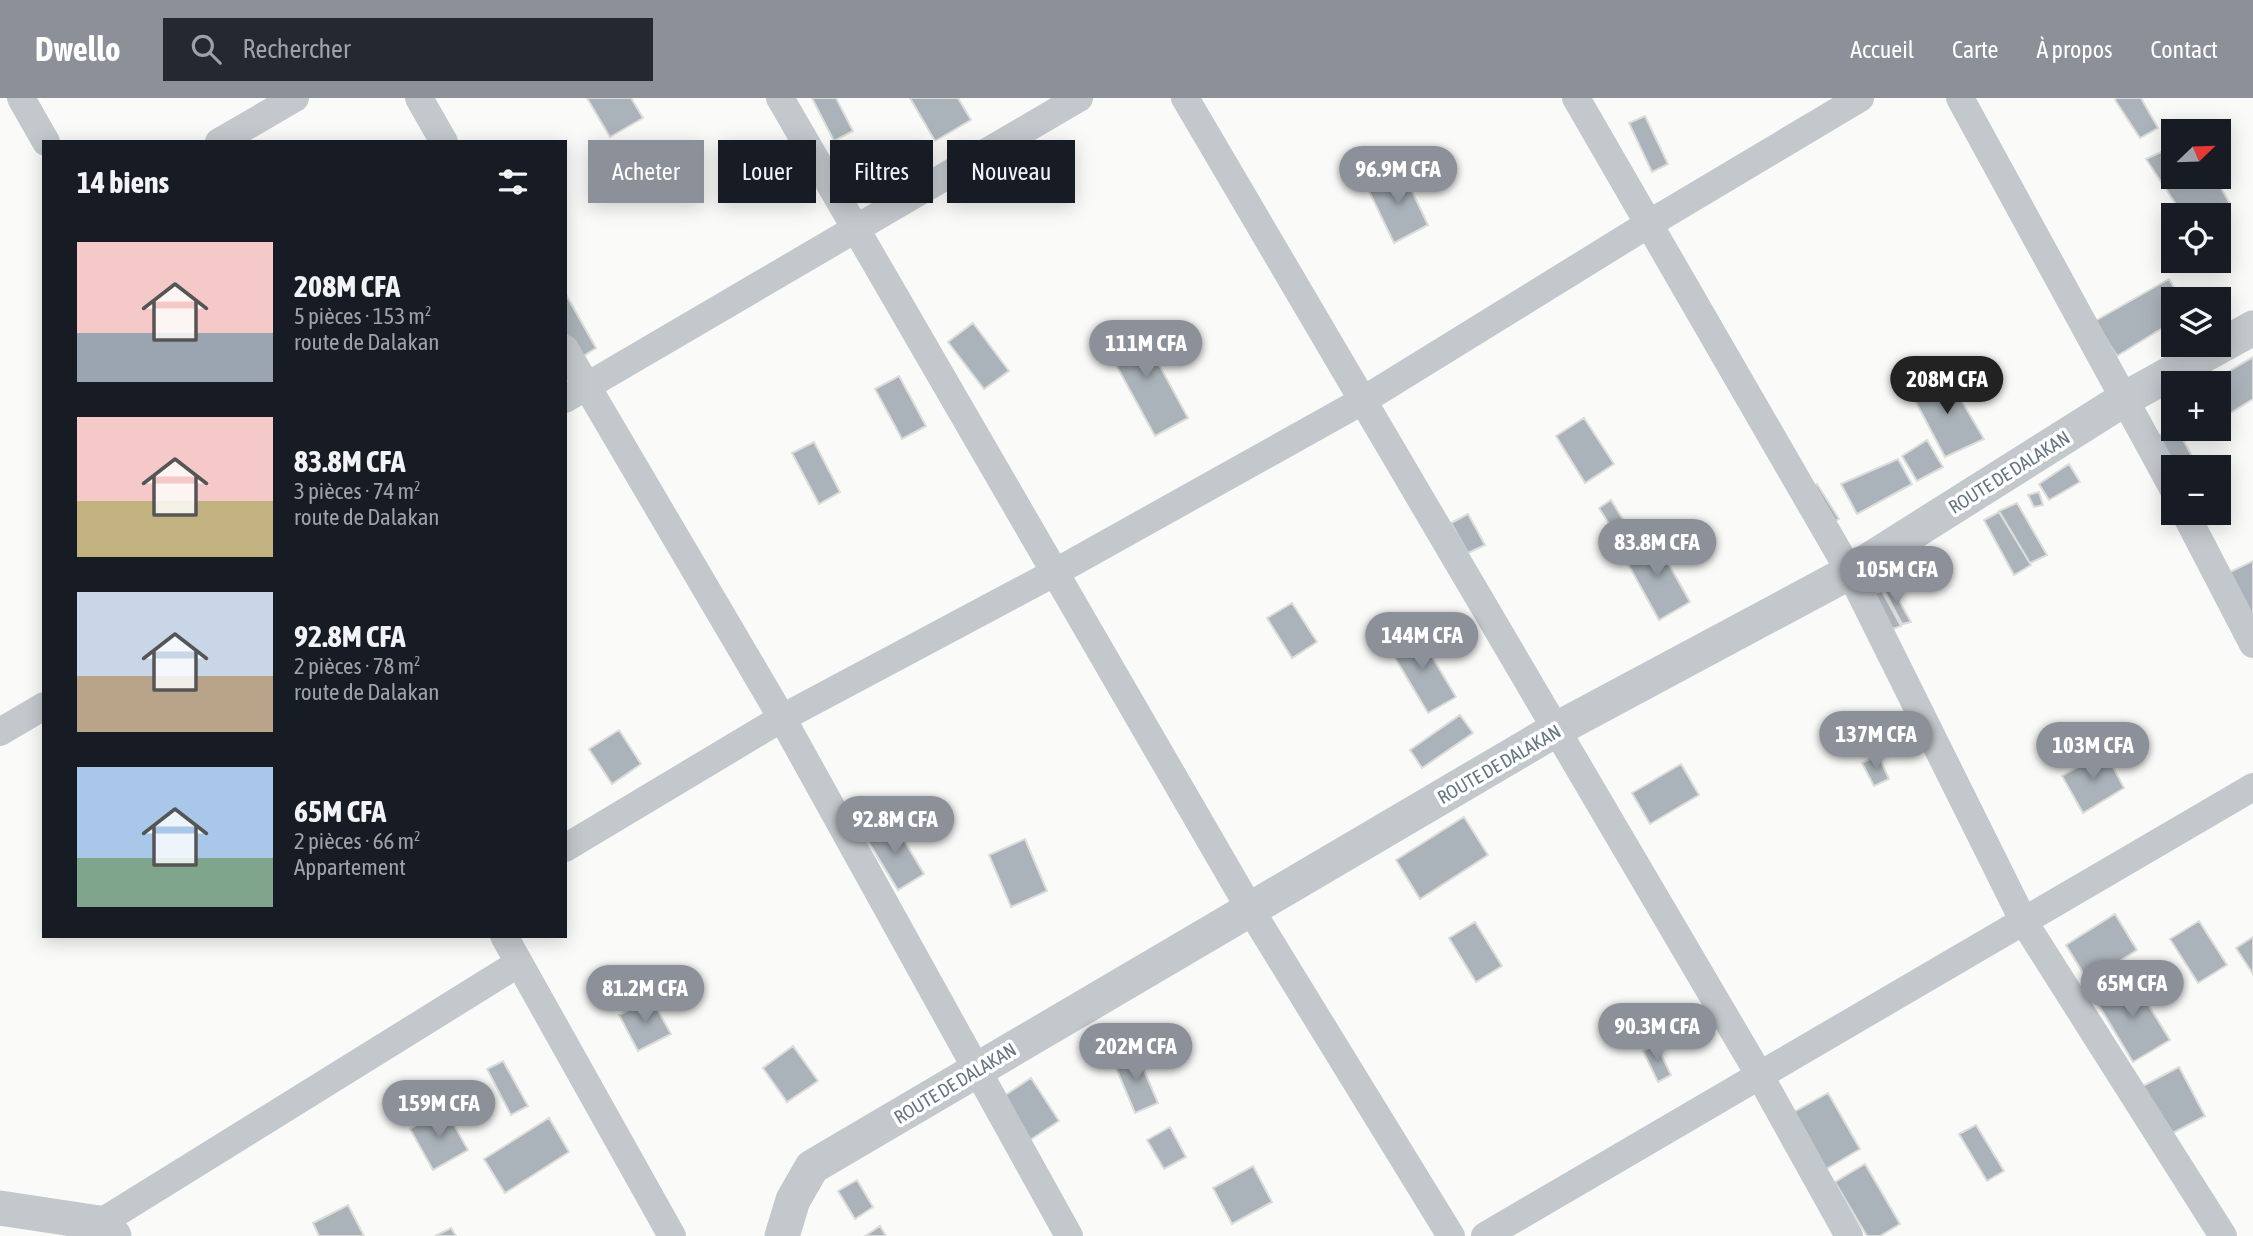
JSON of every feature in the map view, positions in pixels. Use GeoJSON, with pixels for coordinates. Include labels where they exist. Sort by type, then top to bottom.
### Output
{"type":"FeatureCollection","features":[{"type":"Feature","properties":{"kind":"street"},"geometry":{"type":"LineString","coordinates":[[21,98],[45,140]]}},
{"type":"Feature","properties":{"kind":"street"},"geometry":{"type":"LineString","coordinates":[[222,140],[295,98]]}},
{"type":"Feature","properties":{"kind":"street"},"geometry":{"type":"LineString","coordinates":[[419,98],[443,140]]}},
{"type":"Feature","properties":{"kind":"street"},"geometry":{"type":"LineString","coordinates":[[780,98],[1250,909],[1451,1236]]}},
{"type":"Feature","properties":{"kind":"street"},"geometry":{"type":"LineString","coordinates":[[576,393],[1079,98]]}},
{"type":"Feature","properties":{"kind":"street"},"geometry":{"type":"LineString","coordinates":[[1185,98],[1760,1076],[1850,1236]]}},
{"type":"Feature","properties":{"kind":"street"},"geometry":{"type":"LineString","coordinates":[[1576,98],[1850,572],[2024,922],[2223,1236]]}},
{"type":"Feature","properties":{"kind":"street"},"geometry":{"type":"LineString","coordinates":[[567,847],[782,718],[1054,573],[1362,401],[1647,225],[1860,98]]}},
{"type":"Feature","properties":{"kind":"street"},"geometry":{"type":"LineString","coordinates":[[1961,98],[2161,465]]}},
{"type":"Feature","properties":{"kind":"street","name":"ROUTE DE DALAKAN"},"geometry":{"type":"LineString","coordinates":[[782,1236],[793,1200],[812,1167],[1557,729],[1850,572],[2126,398],[2253,328]]}},
{"type":"Feature","properties":{"kind":"street"},"geometry":{"type":"LineString","coordinates":[[567,357],[576,393],[782,718],[1069,1236]]}},
{"type":"Feature","properties":{"kind":"street"},"geometry":{"type":"LineString","coordinates":[[2191,525],[2253,644]]}},
{"type":"Feature","properties":{"kind":"street"},"geometry":{"type":"LineString","coordinates":[[0,732],[42,707]]}},
{"type":"Feature","properties":{"kind":"street"},"geometry":{"type":"LineString","coordinates":[[1485,1236],[2253,787]]}},
{"type":"Feature","properties":{"kind":"street"},"geometry":{"type":"LineString","coordinates":[[505,938],[672,1236]]}},
{"type":"Feature","properties":{"kind":"street"},"geometry":{"type":"LineString","coordinates":[[0,1208],[97,1232],[519,963]]}},
{"type":"Feature","properties":{"kind":"building"},"geometry":{"type":"Polygon","coordinates":[[[587,98],[631,98],[643,118],[610,137],[587,98]]]}},
{"type":"Feature","properties":{"kind":"building"},"geometry":{"type":"Polygon","coordinates":[[[812,98],[836,98],[853,131],[833,140],[812,98]]]}},
{"type":"Feature","properties":{"kind":"building"},"geometry":{"type":"Polygon","coordinates":[[[910,98],[958,98],[971,120],[935,141],[910,98]]]}},
{"type":"Feature","properties":{"kind":"building"},"geometry":{"type":"Polygon","coordinates":[[[2141,98],[2158,128],[2140,138],[2115,100],[2141,98]]]}},
{"type":"Feature","properties":{"kind":"building"},"geometry":{"type":"Polygon","coordinates":[[[1645,116],[1668,164],[1652,172],[1629,123],[1645,116]]]}},
{"type":"Feature","properties":{"kind":"building"},"geometry":{"type":"Polygon","coordinates":[[[2161,152],[2161,182],[2146,159],[2161,152]]]}},
{"type":"Feature","properties":{"kind":"building"},"geometry":{"type":"Polygon","coordinates":[[[1402,170],[1428,225],[1394,243],[1367,187],[1402,170]]]}},
{"type":"Feature","properties":{"kind":"building"},"geometry":{"type":"Polygon","coordinates":[[[2166,189],[2222,189],[2229,203],[2175,203],[2166,189]]]}},
{"type":"Feature","properties":{"kind":"building"},"geometry":{"type":"Polygon","coordinates":[[[2169,279],[2174,287],[2161,287],[2161,329],[2117,356],[2095,321],[2169,279]]]}},
{"type":"Feature","properties":{"kind":"building"},"geometry":{"type":"Polygon","coordinates":[[[567,297],[596,348],[580,358],[567,335],[567,297]]]}},
{"type":"Feature","properties":{"kind":"building"},"geometry":{"type":"Polygon","coordinates":[[[973,323],[1009,371],[984,389],[948,342],[973,323]]]}},
{"type":"Feature","properties":{"kind":"building"},"geometry":{"type":"Polygon","coordinates":[[[1137,324],[1188,418],[1155,436],[1104,343],[1137,324]]]}},
{"type":"Feature","properties":{"kind":"building"},"geometry":{"type":"Polygon","coordinates":[[[2253,357],[2253,399],[2231,413],[2231,371],[2253,357]]]}},
{"type":"Feature","properties":{"kind":"building"},"geometry":{"type":"Polygon","coordinates":[[[899,376],[926,426],[902,439],[875,389],[899,376]]]}},
{"type":"Feature","properties":{"kind":"building"},"geometry":{"type":"Polygon","coordinates":[[[1947,376],[1984,439],[1945,457],[1910,391],[1947,376]]]}},
{"type":"Feature","properties":{"kind":"building"},"geometry":{"type":"Polygon","coordinates":[[[1584,418],[1614,464],[1585,483],[1556,436],[1584,418]]]}},
{"type":"Feature","properties":{"kind":"building"},"geometry":{"type":"Polygon","coordinates":[[[2161,435],[2161,441],[2184,441],[2191,455],[2166,455],[2155,438],[2161,435]]]}},
{"type":"Feature","properties":{"kind":"building"},"geometry":{"type":"Polygon","coordinates":[[[1927,440],[1943,467],[1917,481],[1902,456],[1927,440]]]}},
{"type":"Feature","properties":{"kind":"building"},"geometry":{"type":"Polygon","coordinates":[[[814,442],[840,492],[819,504],[792,453],[814,442]]]}},
{"type":"Feature","properties":{"kind":"building"},"geometry":{"type":"Polygon","coordinates":[[[1898,459],[1912,484],[1857,514],[1841,484],[1898,459]]]}},
{"type":"Feature","properties":{"kind":"building"},"geometry":{"type":"Polygon","coordinates":[[[2069,464],[2080,482],[2049,500],[2039,484],[2069,464]]]}},
{"type":"Feature","properties":{"kind":"building"},"geometry":{"type":"Polygon","coordinates":[[[1817,484],[1839,519],[1828,525],[1807,490],[1817,484]]]}},
{"type":"Feature","properties":{"kind":"building"},"geometry":{"type":"Polygon","coordinates":[[[2039,492],[2043,505],[2034,507],[2028,495],[2039,492]]]}},
{"type":"Feature","properties":{"kind":"building"},"geometry":{"type":"Polygon","coordinates":[[[1611,500],[1635,539],[1623,546],[1599,508],[1611,500]]]}},
{"type":"Feature","properties":{"kind":"building"},"geometry":{"type":"Polygon","coordinates":[[[2017,503],[2047,555],[2030,563],[1999,511],[2017,503]]]}},
{"type":"Feature","properties":{"kind":"building"},"geometry":{"type":"Polygon","coordinates":[[[1999,512],[2031,565],[2014,575],[1984,520],[1999,512]]]}},
{"type":"Feature","properties":{"kind":"building"},"geometry":{"type":"Polygon","coordinates":[[[1468,514],[1485,545],[1468,553],[1451,523],[1468,514]]]}},
{"type":"Feature","properties":{"kind":"building"},"geometry":{"type":"Polygon","coordinates":[[[1654,538],[1690,602],[1659,620],[1623,555],[1654,538]]]}},
{"type":"Feature","properties":{"kind":"building"},"geometry":{"type":"Polygon","coordinates":[[[2253,561],[2253,616],[2230,572],[2253,561]]]}},
{"type":"Feature","properties":{"kind":"building"},"geometry":{"type":"Polygon","coordinates":[[[1892,588],[1911,622],[1902,624],[1884,590],[1892,588]]]}},
{"type":"Feature","properties":{"kind":"building"},"geometry":{"type":"Polygon","coordinates":[[[1882,591],[1901,626],[1890,630],[1870,594],[1882,591]]]}},
{"type":"Feature","properties":{"kind":"building"},"geometry":{"type":"Polygon","coordinates":[[[1292,603],[1317,642],[1292,658],[1267,618],[1292,603]]]}},
{"type":"Feature","properties":{"kind":"building"},"geometry":{"type":"Polygon","coordinates":[[[1416,630],[1456,697],[1428,713],[1388,646],[1416,630]]]}},
{"type":"Feature","properties":{"kind":"building"},"geometry":{"type":"Polygon","coordinates":[[[1460,715],[1473,733],[1422,768],[1410,750],[1460,715]]]}},
{"type":"Feature","properties":{"kind":"building"},"geometry":{"type":"Polygon","coordinates":[[[619,730],[641,764],[612,784],[589,749],[619,730]]]}},
{"type":"Feature","properties":{"kind":"building"},"geometry":{"type":"Polygon","coordinates":[[[2105,752],[2124,788],[2083,813],[2062,776],[2105,752]]]}},
{"type":"Feature","properties":{"kind":"building"},"geometry":{"type":"Polygon","coordinates":[[[1878,755],[1889,779],[1874,786],[1862,763],[1878,755]]]}},
{"type":"Feature","properties":{"kind":"building"},"geometry":{"type":"Polygon","coordinates":[[[1681,764],[1699,795],[1650,824],[1632,793],[1681,764]]]}},
{"type":"Feature","properties":{"kind":"building"},"geometry":{"type":"Polygon","coordinates":[[[1464,817],[1488,855],[1420,899],[1396,860],[1464,817]]]}},
{"type":"Feature","properties":{"kind":"building"},"geometry":{"type":"Polygon","coordinates":[[[893,822],[924,874],[898,890],[866,838],[893,822]]]}},
{"type":"Feature","properties":{"kind":"building"},"geometry":{"type":"Polygon","coordinates":[[[1025,839],[1047,891],[1011,907],[989,855],[1025,839]]]}},
{"type":"Feature","properties":{"kind":"building"},"geometry":{"type":"Polygon","coordinates":[[[2115,914],[2137,950],[2088,981],[2066,945],[2115,914]]]}},
{"type":"Feature","properties":{"kind":"building"},"geometry":{"type":"Polygon","coordinates":[[[2199,921],[2227,965],[2198,983],[2170,939],[2199,921]]]}},
{"type":"Feature","properties":{"kind":"building"},"geometry":{"type":"Polygon","coordinates":[[[1475,922],[1502,966],[1476,982],[1449,938],[1475,922]]]}},
{"type":"Feature","properties":{"kind":"building"},"geometry":{"type":"Polygon","coordinates":[[[2253,937],[2253,974],[2236,948],[2253,937]]]}},
{"type":"Feature","properties":{"kind":"building"},"geometry":{"type":"Polygon","coordinates":[[[2131,977],[2170,1040],[2133,1062],[2095,999],[2131,977]]]}},
{"type":"Feature","properties":{"kind":"building"},"geometry":{"type":"Polygon","coordinates":[[[651,998],[671,1034],[638,1051],[619,1015],[651,998]]]}},
{"type":"Feature","properties":{"kind":"building"},"geometry":{"type":"Polygon","coordinates":[[[1656,1044],[1671,1075],[1658,1082],[1643,1051],[1656,1044]]]}},
{"type":"Feature","properties":{"kind":"building"},"geometry":{"type":"Polygon","coordinates":[[[793,1046],[818,1081],[787,1102],[763,1068],[793,1046]]]}},
{"type":"Feature","properties":{"kind":"building"},"geometry":{"type":"Polygon","coordinates":[[[1137,1054],[1158,1103],[1135,1113],[1114,1063],[1137,1054]]]}},
{"type":"Feature","properties":{"kind":"building"},"geometry":{"type":"Polygon","coordinates":[[[503,1061],[528,1106],[511,1115],[487,1069],[503,1061]]]}},
{"type":"Feature","properties":{"kind":"building"},"geometry":{"type":"Polygon","coordinates":[[[2179,1067],[2205,1116],[2167,1136],[2141,1087],[2179,1067]]]}},
{"type":"Feature","properties":{"kind":"building"},"geometry":{"type":"Polygon","coordinates":[[[1031,1078],[1059,1121],[1027,1142],[998,1100],[1031,1078]]]}},
{"type":"Feature","properties":{"kind":"building"},"geometry":{"type":"Polygon","coordinates":[[[1828,1093],[1860,1149],[1826,1169],[1794,1112],[1828,1093]]]}},
{"type":"Feature","properties":{"kind":"building"},"geometry":{"type":"Polygon","coordinates":[[[445,1109],[468,1150],[433,1170],[410,1129],[445,1109]]]}},
{"type":"Feature","properties":{"kind":"building"},"geometry":{"type":"Polygon","coordinates":[[[549,1118],[569,1152],[505,1193],[484,1159],[549,1118]]]}},
{"type":"Feature","properties":{"kind":"building"},"geometry":{"type":"Polygon","coordinates":[[[1976,1125],[2004,1171],[1987,1181],[1959,1134],[1976,1125]]]}},
{"type":"Feature","properties":{"kind":"building"},"geometry":{"type":"Polygon","coordinates":[[[1170,1127],[1186,1157],[1164,1169],[1147,1140],[1170,1127]]]}},
{"type":"Feature","properties":{"kind":"building"},"geometry":{"type":"Polygon","coordinates":[[[1865,1164],[1900,1224],[1880,1236],[1867,1236],[1835,1182],[1865,1164]]]}},
{"type":"Feature","properties":{"kind":"building"},"geometry":{"type":"Polygon","coordinates":[[[1253,1166],[1272,1202],[1232,1224],[1213,1188],[1253,1166]]]}},
{"type":"Feature","properties":{"kind":"building"},"geometry":{"type":"Polygon","coordinates":[[[857,1180],[873,1207],[855,1219],[838,1191],[857,1180]]]}},
{"type":"Feature","properties":{"kind":"building"},"geometry":{"type":"Polygon","coordinates":[[[348,1205],[364,1236],[319,1236],[313,1223],[348,1205]]]}},
{"type":"Feature","properties":{"kind":"building"},"geometry":{"type":"Polygon","coordinates":[[[880,1226],[886,1236],[865,1236],[880,1226]]]}},
{"type":"Feature","properties":{"kind":"building"},"geometry":{"type":"Polygon","coordinates":[[[451,1228],[456,1236],[435,1236],[451,1228]]]}}]}
